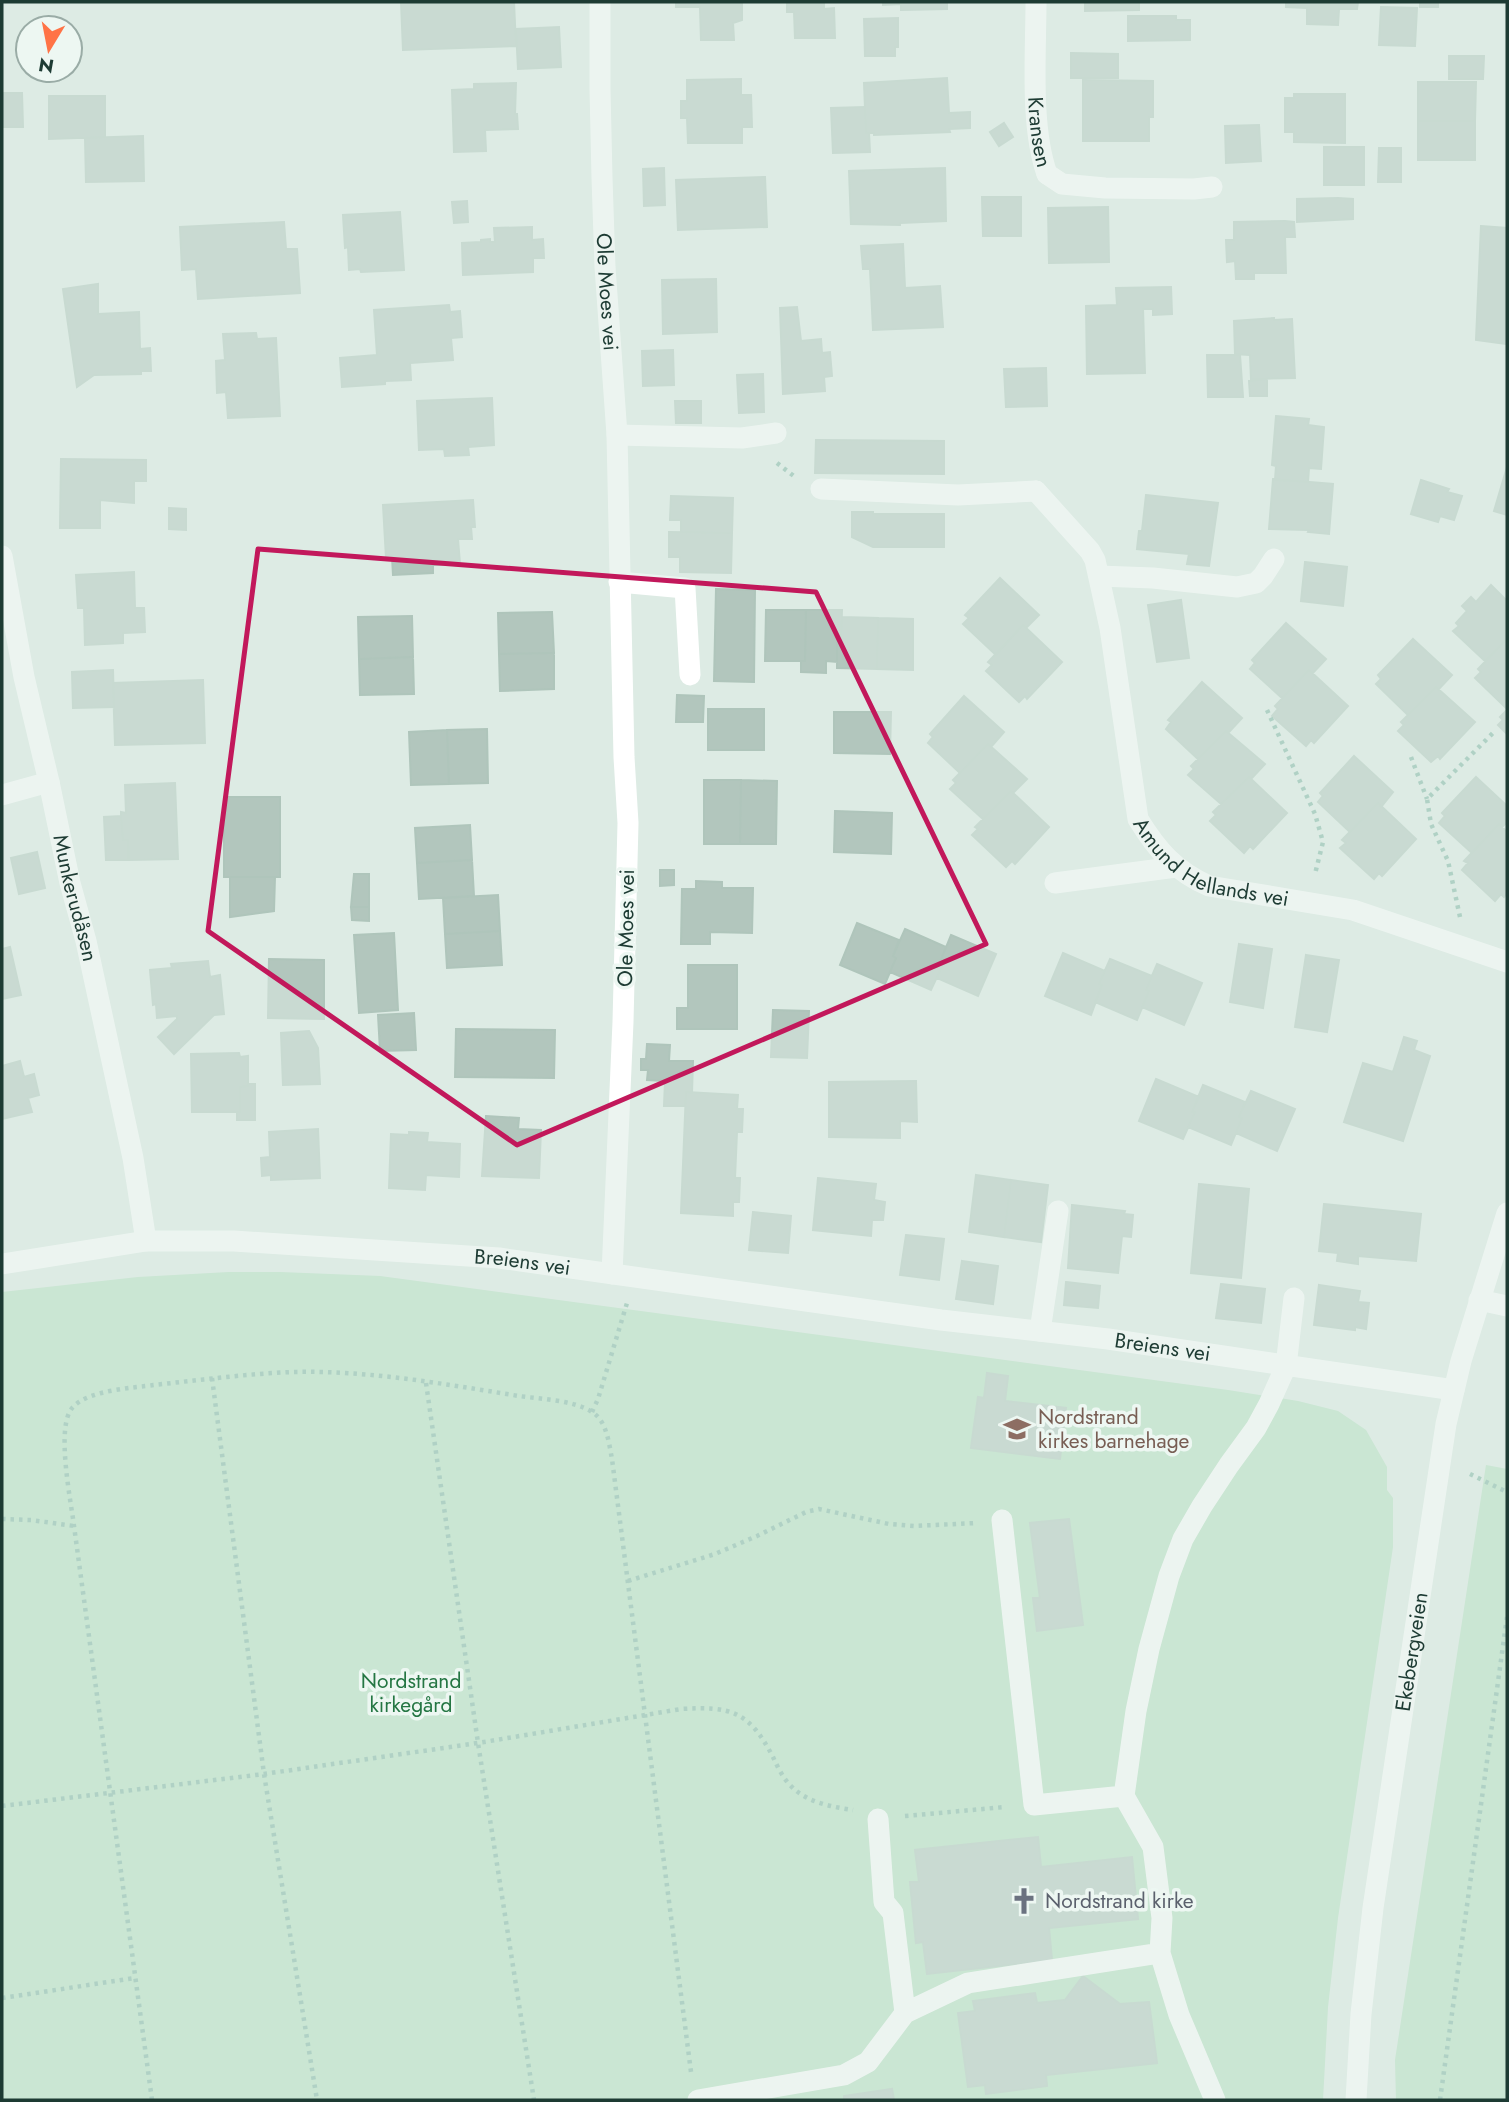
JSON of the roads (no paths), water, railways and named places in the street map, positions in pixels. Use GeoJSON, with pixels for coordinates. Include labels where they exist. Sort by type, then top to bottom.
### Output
{"type":"FeatureCollection","features":[{"type":"Feature","properties":{"kind":"street","name":"Ole Moes vei"},"geometry":{"type":"LineString","coordinates":[[600,2],[605,254],[617,435],[619,582],[628,823],[624,1010],[612,1275]]}},
{"type":"Feature","properties":{"kind":"street","name":"Kransen"},"geometry":{"type":"LineString","coordinates":[[1036,2],[1037,126],[1041,159],[1047,174],[1062,184],[1094,187],[1212,187]]}},
{"type":"Feature","properties":{"kind":"street"},"geometry":{"type":"LineString","coordinates":[[617,435],[742,438],[776,433]]}},
{"type":"Feature","properties":{"kind":"street","name":"Amund Hellands vei"},"geometry":{"type":"LineString","coordinates":[[821,489],[958,495],[1036,491],[1095,560],[1110,628],[1138,819],[1154,845],[1176,867],[1209,886],[1353,910],[1507,962]]}},
{"type":"Feature","properties":{"kind":"street","name":"Munkerudåsen"},"geometry":{"type":"LineString","coordinates":[[2,556],[24,677],[130,1146],[146,1241]]}},
{"type":"Feature","properties":{"kind":"street"},"geometry":{"type":"LineString","coordinates":[[1099,576],[1237,587],[1256,583],[1274,559]]}},
{"type":"Feature","properties":{"kind":"street"},"geometry":{"type":"LineString","coordinates":[[619,582],[685,588],[690,676]]}},
{"type":"Feature","properties":{"kind":"street"},"geometry":{"type":"LineString","coordinates":[[2,795],[49,782]]}},
{"type":"Feature","properties":{"kind":"street"},"geometry":{"type":"LineString","coordinates":[[1055,884],[1176,867]]}},
{"type":"Feature","properties":{"kind":"street"},"geometry":{"type":"LineString","coordinates":[[1040,1331],[1058,1211]]}},
{"type":"Feature","properties":{"kind":"street","name":"Ekebergveien"},"geometry":{"type":"LineString","coordinates":[[1356,2100],[1361,2014],[1373,1908],[1432,1513],[1454,1390],[1507,1213]]}},
{"type":"Feature","properties":{"kind":"street","name":"Breiens vei"},"geometry":{"type":"LineString","coordinates":[[2,1264],[146,1241],[234,1241],[499,1258],[941,1320],[1122,1341],[1454,1390]]}},
{"type":"Feature","properties":{"kind":"street"},"geometry":{"type":"LineString","coordinates":[[1215,2100],[1179,2015],[1160,1954],[1162,1918],[1153,1847],[1124,1796],[1136,1711],[1169,1576],[1183,1539],[1269,1405],[1286,1366],[1294,1298]]}},
{"type":"Feature","properties":{"kind":"street"},"geometry":{"type":"LineString","coordinates":[[1479,1300],[1507,1306]]}},
{"type":"Feature","properties":{"kind":"street"},"geometry":{"type":"LineString","coordinates":[[1002,1520],[1034,1805],[1124,1796]]}},
{"type":"Feature","properties":{"kind":"street"},"geometry":{"type":"LineString","coordinates":[[878,1819],[884,1902],[893,1913],[905,2013]]}},
{"type":"Feature","properties":{"kind":"street"},"geometry":{"type":"LineString","coordinates":[[698,2100],[844,2075],[868,2062],[905,2013],[968,1983],[1160,1954]]}},
{"type":"Feature","properties":{"kind":"place","name":"Nordstrand kirkes barnehage"},"geometry":{"type":"Point","coordinates":[1017,1429]}},
{"type":"Feature","properties":{"kind":"place","name":"Nordstrand kirke"},"geometry":{"type":"Point","coordinates":[1024,1901]}},
{"type":"Feature","properties":{"kind":"park label","name":"Nordstrand kirkegård"},"geometry":{"type":"Point","coordinates":[411,1693]}}]}
